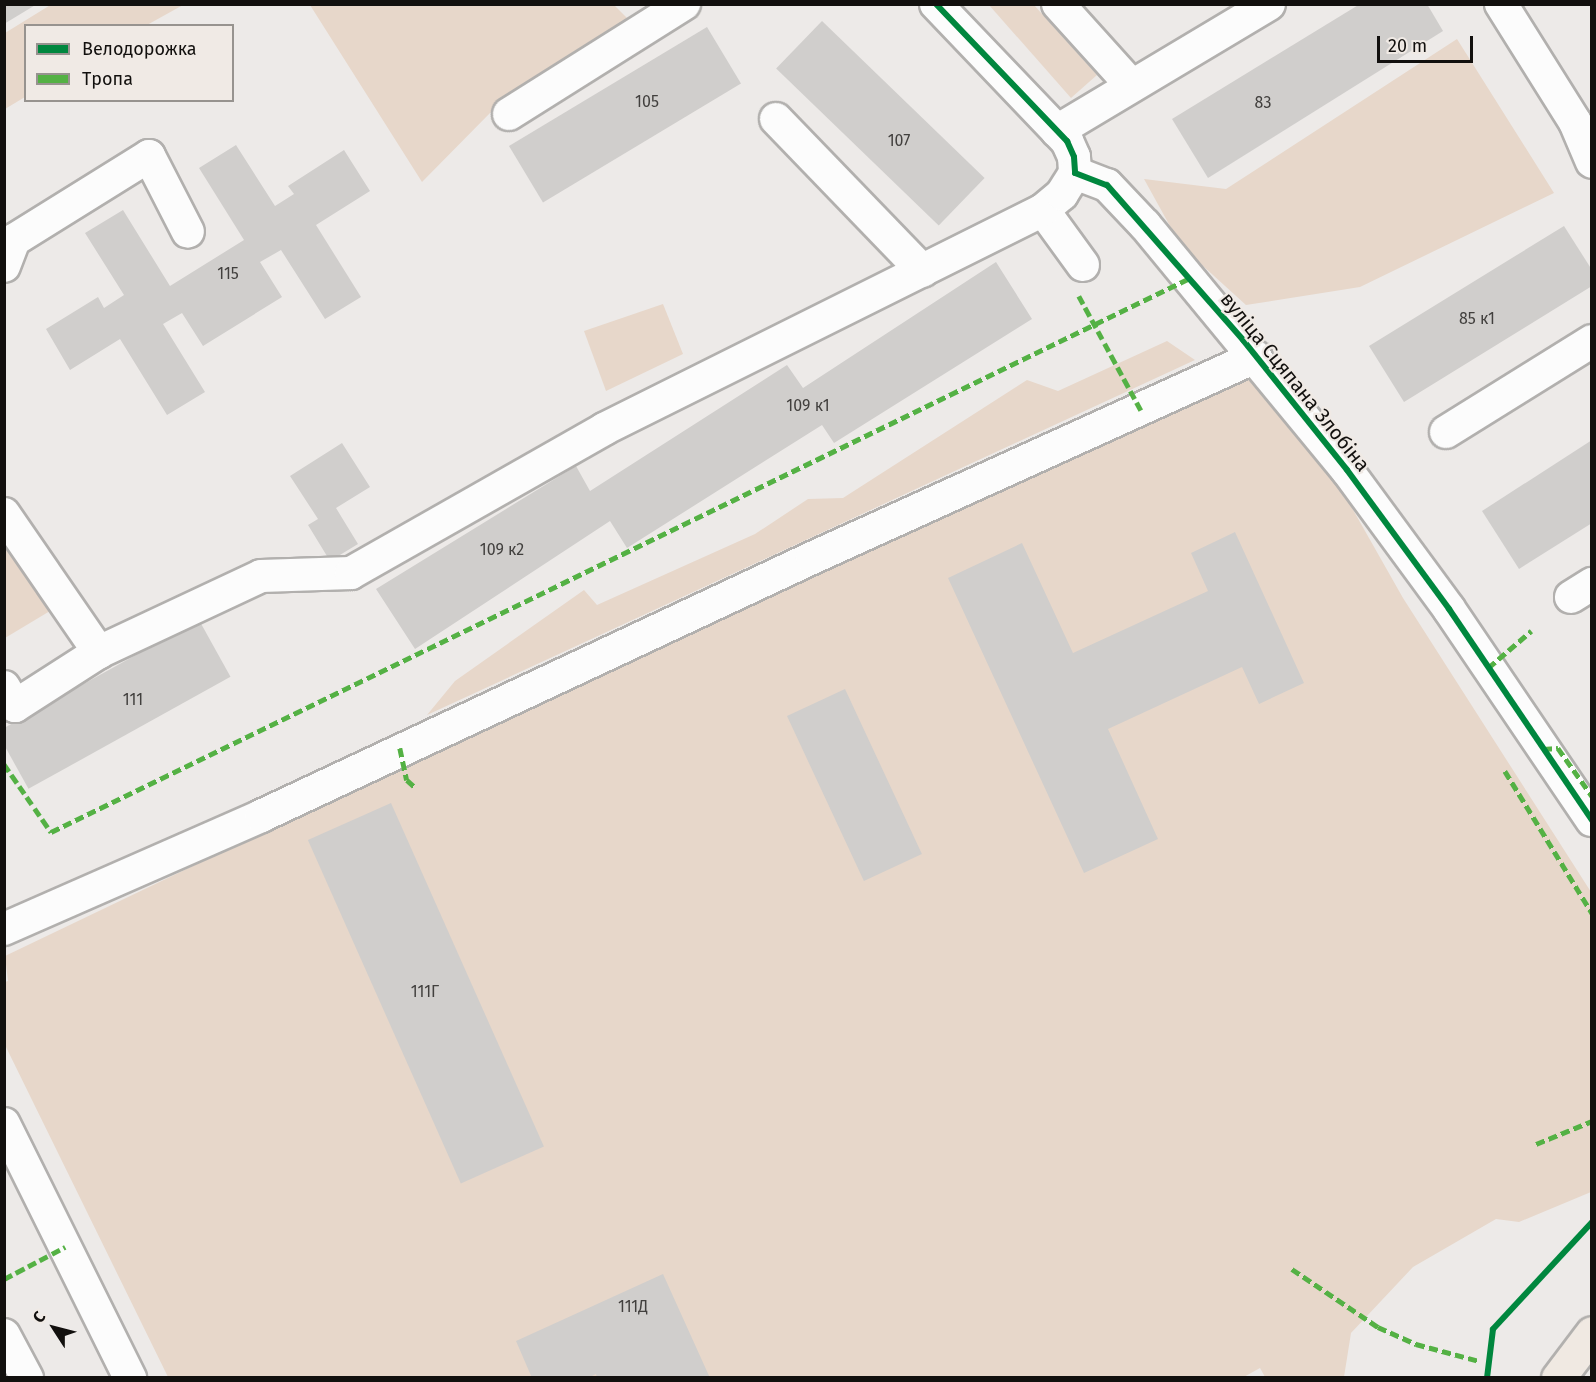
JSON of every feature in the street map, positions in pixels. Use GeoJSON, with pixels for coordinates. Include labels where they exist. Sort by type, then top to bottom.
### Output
{"type":"FeatureCollection","features":[{"type":"Feature","properties":{"kind":"main road"},"geometry":{"type":"LineString","coordinates":[[1558,1377],[1592,1333]]}},
{"type":"Feature","properties":{"kind":"street"},"geometry":{"type":"LineString","coordinates":[[508,114],[684,4]]}},
{"type":"Feature","properties":{"kind":"street"},"geometry":{"type":"LineString","coordinates":[[4,687],[15,706],[99,652],[261,576],[351,573],[604,429],[1043,210],[1062,194],[1074,173],[1074,158],[1057,131],[936,4]]}},
{"type":"Feature","properties":{"kind":"street"},"geometry":{"type":"LineString","coordinates":[[1058,4],[1132,86]]}},
{"type":"Feature","properties":{"kind":"street"},"geometry":{"type":"LineString","coordinates":[[1057,131],[1269,4]]}},
{"type":"Feature","properties":{"kind":"street"},"geometry":{"type":"LineString","coordinates":[[1501,4],[1583,117],[1592,162]]}},
{"type":"Feature","properties":{"kind":"street"},"geometry":{"type":"LineString","coordinates":[[776,119],[923,271]]}},
{"type":"Feature","properties":{"kind":"street"},"geometry":{"type":"LineString","coordinates":[[4,266],[14,240],[149,156],[188,232]]}},
{"type":"Feature","properties":{"kind":"street","name":"вуліца Сцяпана Злобіна"},"geometry":{"type":"LineString","coordinates":[[1074,173],[1107,185],[1256,357],[1347,470],[1449,609],[1592,820]]}},
{"type":"Feature","properties":{"kind":"street"},"geometry":{"type":"LineString","coordinates":[[1043,210],[1083,265]]}},
{"type":"Feature","properties":{"kind":"street"},"geometry":{"type":"LineString","coordinates":[[1446,432],[1592,341]]}},
{"type":"Feature","properties":{"kind":"street"},"geometry":{"type":"LineString","coordinates":[[4,929],[261,816],[725,598],[1256,357]]}},
{"type":"Feature","properties":{"kind":"street"},"geometry":{"type":"LineString","coordinates":[[4,514],[99,652]]}},
{"type":"Feature","properties":{"kind":"street"},"geometry":{"type":"LineString","coordinates":[[4,1124],[130,1377]]}},
{"type":"Feature","properties":{"kind":"street"},"geometry":{"type":"LineString","coordinates":[[4,1335],[27,1377]]}},
{"type":"Feature","properties":{"kind":"shaded area"},"geometry":{"type":"Polygon","coordinates":[[[52,4],[183,4],[149,24],[24,24],[24,98],[5,109],[5,33],[52,4]]]}},
{"type":"Feature","properties":{"kind":"shaded area"},"geometry":{"type":"Polygon","coordinates":[[[310,5],[614,5],[632,23],[491,112],[422,182],[310,5]]]}},
{"type":"Feature","properties":{"kind":"shaded area"},"geometry":{"type":"Polygon","coordinates":[[[989,5],[1034,5],[1097,75],[1071,98],[989,5]]]}},
{"type":"Feature","properties":{"kind":"shaded area"},"geometry":{"type":"Polygon","coordinates":[[[1457,39],[1554,193],[1360,287],[1246,305],[1181,246],[1144,179],[1226,189],[1457,39]]]}},
{"type":"Feature","properties":{"kind":"shaded area"},"geometry":{"type":"Polygon","coordinates":[[[663,304],[683,354],[606,391],[584,331],[663,304]]]}},
{"type":"Feature","properties":{"kind":"shaded area"},"geometry":{"type":"Polygon","coordinates":[[[1167,341],[1195,360],[427,715],[455,681],[584,590],[597,605],[755,534],[808,499],[843,498],[1027,380],[1058,391],[1167,341]]]}},
{"type":"Feature","properties":{"kind":"shaded area"},"geometry":{"type":"Polygon","coordinates":[[[1254,367],[1314,441],[1403,598],[1591,892],[1591,1192],[1519,1222],[1496,1219],[1413,1267],[1351,1333],[1344,1377],[1265,1377],[1260,1368],[1242,1378],[168,1377],[5,1045],[5,982],[8,981],[5,956],[623,660],[1254,367]]]}},
{"type":"Feature","properties":{"kind":"shaded area"},"geometry":{"type":"Polygon","coordinates":[[[10,543],[50,611],[5,638],[4,546],[10,543]]]}},
{"type":"Feature","properties":{"kind":"building"},"geometry":{"type":"Polygon","coordinates":[[[4,4],[37,4],[4,24],[4,4]]]}},
{"type":"Feature","properties":{"kind":"building"},"geometry":{"type":"Polygon","coordinates":[[[1360,4],[1427,4],[1443,31],[1208,178],[1172,119],[1360,4]]]}},
{"type":"Feature","properties":{"kind":"building"},"geometry":{"type":"Polygon","coordinates":[[[822,21],[985,178],[939,225],[776,68],[822,21]]]}},
{"type":"Feature","properties":{"kind":"building"},"geometry":{"type":"Polygon","coordinates":[[[707,27],[741,84],[543,203],[509,146],[707,27]]]}},
{"type":"Feature","properties":{"kind":"building"},"geometry":{"type":"Polygon","coordinates":[[[236,145],[275,206],[294,194],[288,186],[344,150],[370,191],[316,225],[361,297],[325,319],[281,250],[260,262],[282,297],[203,346],[182,313],[163,324],[205,392],[167,415],[120,339],[70,370],[46,329],[98,297],[104,308],[124,295],[85,233],[123,210],[170,286],[244,240],[199,168],[236,145]]]}},
{"type":"Feature","properties":{"kind":"building"},"geometry":{"type":"Polygon","coordinates":[[[1564,226],[1592,270],[1592,286],[1404,402],[1369,346],[1564,226]]]}},
{"type":"Feature","properties":{"kind":"building"},"geometry":{"type":"Polygon","coordinates":[[[996,262],[1032,319],[834,443],[822,425],[627,548],[610,521],[415,649],[376,589],[576,466],[590,491],[787,365],[803,388],[996,262]]]}},
{"type":"Feature","properties":{"kind":"building"},"geometry":{"type":"Polygon","coordinates":[[[1592,440],[1592,523],[1519,569],[1482,511],[1592,440]]]}},
{"type":"Feature","properties":{"kind":"building"},"geometry":{"type":"Polygon","coordinates":[[[342,443],[370,487],[336,508],[358,544],[330,561],[308,525],[318,519],[290,476],[342,443]]]}},
{"type":"Feature","properties":{"kind":"building"},"geometry":{"type":"Polygon","coordinates":[[[1235,532],[1304,683],[1259,704],[1242,667],[1108,729],[1158,839],[1084,873],[948,578],[1022,543],[1073,653],[1208,591],[1191,553],[1235,532]]]}},
{"type":"Feature","properties":{"kind":"building"},"geometry":{"type":"Polygon","coordinates":[[[199,620],[231,677],[28,789],[4,745],[4,728],[199,620]]]}},
{"type":"Feature","properties":{"kind":"building"},"geometry":{"type":"Polygon","coordinates":[[[845,689],[922,854],[864,881],[787,716],[845,689]]]}},
{"type":"Feature","properties":{"kind":"building"},"geometry":{"type":"Polygon","coordinates":[[[391,803],[544,1146],[461,1184],[308,840],[391,803]]]}},
{"type":"Feature","properties":{"kind":"building"},"geometry":{"type":"Polygon","coordinates":[[[663,1274],[710,1378],[597,1378],[596,1374],[588,1378],[532,1378],[516,1341],[663,1274]]]}},
{"type":"Feature","properties":{"kind":"marked path"},"geometry":{"type":"LineString","coordinates":[[4,764],[51,832],[1190,278]]}},
{"type":"Feature","properties":{"kind":"marked path"},"geometry":{"type":"LineString","coordinates":[[1079,296],[1141,410]]}},
{"type":"Feature","properties":{"kind":"marked path"},"geometry":{"type":"LineString","coordinates":[[1488,668],[1531,631]]}},
{"type":"Feature","properties":{"kind":"marked path"},"geometry":{"type":"LineString","coordinates":[[400,748],[407,780],[417,789]]}},
{"type":"Feature","properties":{"kind":"marked path"},"geometry":{"type":"LineString","coordinates":[[1543,749],[1558,748],[1592,796]]}},
{"type":"Feature","properties":{"kind":"marked path"},"geometry":{"type":"LineString","coordinates":[[1505,771],[1592,913]]}},
{"type":"Feature","properties":{"kind":"marked path"},"geometry":{"type":"LineString","coordinates":[[1536,1144],[1592,1121]]}},
{"type":"Feature","properties":{"kind":"marked path"},"geometry":{"type":"LineString","coordinates":[[4,1279],[65,1247]]}},
{"type":"Feature","properties":{"kind":"marked path"},"geometry":{"type":"LineString","coordinates":[[1292,1269],[1378,1327],[1416,1344],[1479,1361]]}},
{"type":"Feature","properties":{"kind":"cycle path"},"geometry":{"type":"LineString","coordinates":[[936,4],[1067,141],[1074,157],[1075,173],[1107,185],[1243,340],[1347,470],[1449,609],[1592,820]]}},
{"type":"Feature","properties":{"kind":"cycle path"},"geometry":{"type":"LineString","coordinates":[[1487,1378],[1493,1329],[1592,1222]]}}]}
